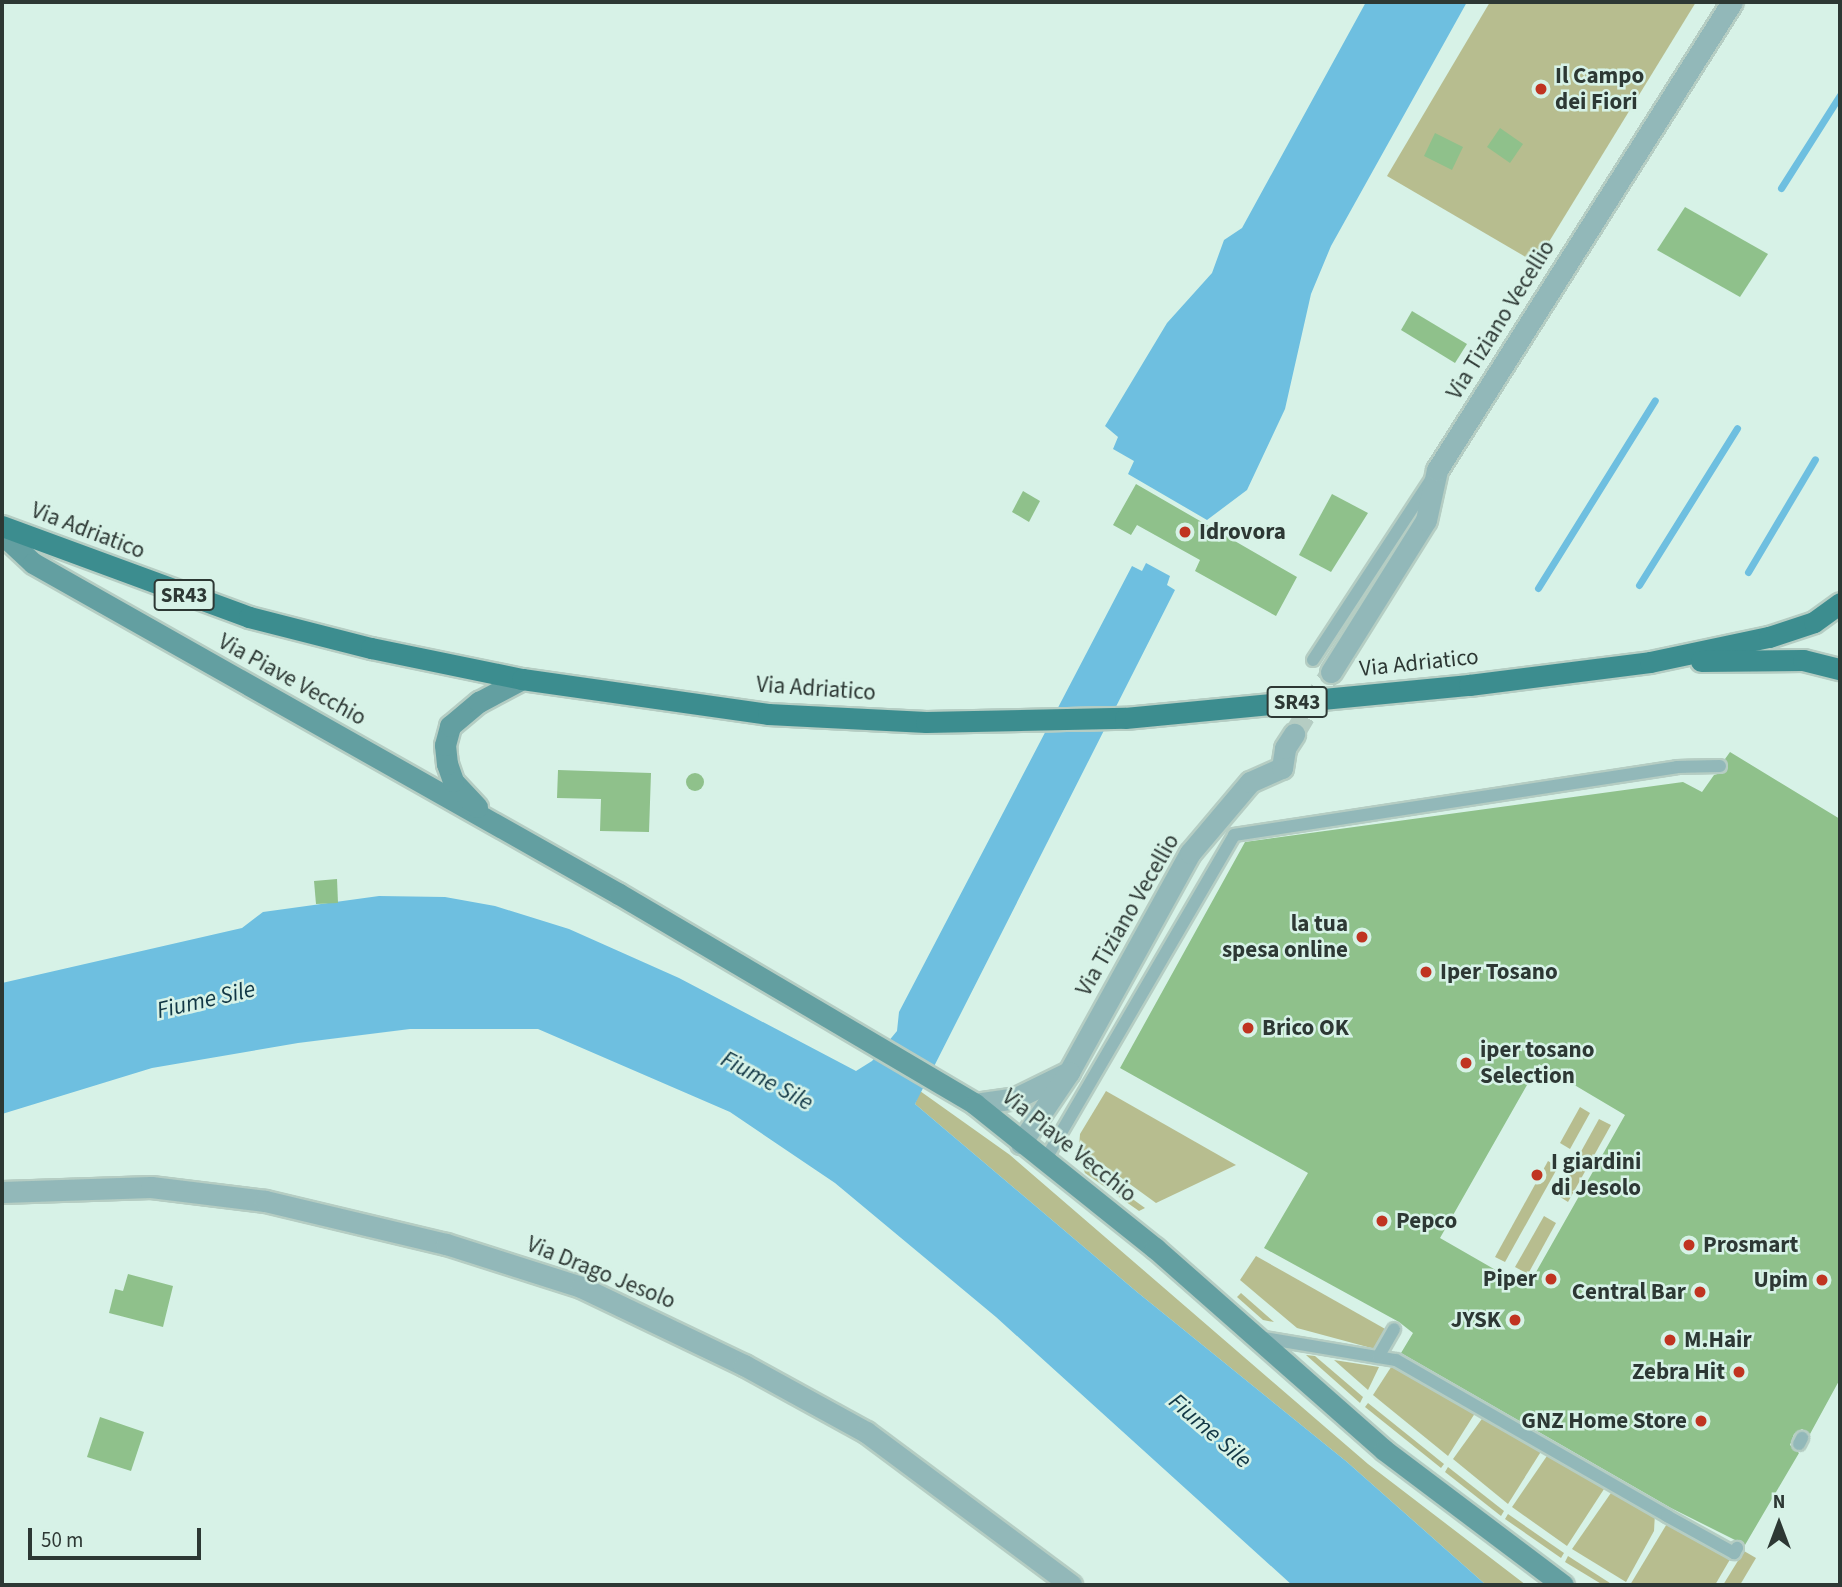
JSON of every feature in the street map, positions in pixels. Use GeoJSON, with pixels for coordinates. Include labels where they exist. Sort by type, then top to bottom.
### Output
{"type":"FeatureCollection","features":[{"type":"Feature","properties":{"kind":"main road","name":"Via Adriatico"},"geometry":{"type":"LineString","coordinates":[[2,526],[249,617],[522,679],[768,714],[1035,723],[1125,718],[1456,686],[1650,662],[1769,637],[1814,622],[1840,603]]}},
{"type":"Feature","properties":{"kind":"main road","name":"Via Adriatico"},"geometry":{"type":"LineString","coordinates":[[1650,662],[1803,660],[1840,669]]}},
{"type":"Feature","properties":{"kind":"street","name":"Via Tiziano Vecellio"},"geometry":{"type":"LineString","coordinates":[[1331,672],[1426,520],[1437,470],[1732,2]]}},
{"type":"Feature","properties":{"kind":"street","name":"Via Piave Vecchio"},"geometry":{"type":"LineString","coordinates":[[2,534],[33,563],[491,821],[975,1104],[1155,1248],[1384,1450],[1563,1585]]}},
{"type":"Feature","properties":{"kind":"street","name":"Via Piave Vecchio"},"geometry":{"type":"LineString","coordinates":[[491,821],[453,781],[445,745],[458,716],[522,679]]}},
{"type":"Feature","properties":{"kind":"street","name":"Via Tiziano Vecellio"},"geometry":{"type":"LineString","coordinates":[[1021,1143],[1069,1072],[1190,853],[1250,782],[1282,768],[1285,748],[1294,734]]}},
{"type":"Feature","properties":{"kind":"street"},"geometry":{"type":"LineString","coordinates":[[975,1104],[1016,1098],[1069,1072]]}},
{"type":"Feature","properties":{"kind":"street","name":"Via Drago Jesolo"},"geometry":{"type":"LineString","coordinates":[[2,1192],[151,1187],[265,1201],[446,1244],[581,1287],[744,1365],[866,1432],[1072,1585]]}},
{"type":"Feature","properties":{"kind":"lane"},"geometry":{"type":"LineString","coordinates":[[1313,660],[1437,470]]}},
{"type":"Feature","properties":{"kind":"lane"},"geometry":{"type":"LineString","coordinates":[[1044,1161],[1234,835],[1677,766],[1720,766]]}},
{"type":"Feature","properties":{"kind":"lane"},"geometry":{"type":"LineString","coordinates":[[1378,1357],[1394,1329]]}},
{"type":"Feature","properties":{"kind":"lane"},"geometry":{"type":"LineString","coordinates":[[1251,1335],[1396,1360],[1734,1553],[1737,1548]]}},
{"type":"Feature","properties":{"kind":"green space","name":"Il Campo dei Fiori"},"geometry":{"type":"Polygon","coordinates":[[[1490,2],[1696,2],[1536,263],[1387,176],[1490,2]]]}},
{"type":"Feature","properties":{"kind":"green space"},"geometry":{"type":"Polygon","coordinates":[[[920,1091],[1010,1155],[1368,1464],[1526,1585],[1486,1585],[1347,1462],[1137,1292],[915,1104],[920,1091]]]}},
{"type":"Feature","properties":{"kind":"green space"},"geometry":{"type":"Polygon","coordinates":[[[1106,1091],[1236,1165],[1156,1203],[1079,1147],[1080,1134],[1106,1091]]]}},
{"type":"Feature","properties":{"kind":"green space"},"geometry":{"type":"Polygon","coordinates":[[[1580,1107],[1590,1113],[1570,1149],[1560,1143],[1580,1107]]]}},
{"type":"Feature","properties":{"kind":"green space"},"geometry":{"type":"Polygon","coordinates":[[[1599,1119],[1611,1125],[1568,1202],[1557,1195],[1599,1119]]]}},
{"type":"Feature","properties":{"kind":"green space"},"geometry":{"type":"Polygon","coordinates":[[[1080,1161],[1145,1208],[1139,1211],[1085,1173],[1080,1161]]]}},
{"type":"Feature","properties":{"kind":"green space"},"geometry":{"type":"Polygon","coordinates":[[[1548,1161],[1558,1167],[1505,1262],[1495,1257],[1548,1161]]]}},
{"type":"Feature","properties":{"kind":"green space"},"geometry":{"type":"Polygon","coordinates":[[[1544,1216],[1556,1223],[1528,1274],[1515,1267],[1544,1216]]]}},
{"type":"Feature","properties":{"kind":"green space"},"geometry":{"type":"Polygon","coordinates":[[[1256,1256],[1387,1330],[1375,1349],[1297,1328],[1240,1280],[1256,1256]]]}},
{"type":"Feature","properties":{"kind":"green space"},"geometry":{"type":"Polygon","coordinates":[[[1241,1293],[1274,1322],[1263,1320],[1237,1297],[1241,1293]]]}},
{"type":"Feature","properties":{"kind":"green space"},"geometry":{"type":"Polygon","coordinates":[[[1306,1355],[1315,1356],[1363,1397],[1360,1403],[1306,1355]]]}},
{"type":"Feature","properties":{"kind":"green space"},"geometry":{"type":"Polygon","coordinates":[[[1334,1360],[1379,1367],[1368,1390],[1334,1360]]]}},
{"type":"Feature","properties":{"kind":"green space"},"geometry":{"type":"Polygon","coordinates":[[[1395,1361],[1477,1410],[1448,1456],[1373,1395],[1395,1361]]]}},
{"type":"Feature","properties":{"kind":"green space"},"geometry":{"type":"Polygon","coordinates":[[[1368,1403],[1444,1464],[1441,1468],[1365,1407],[1368,1403]]]}},
{"type":"Feature","properties":{"kind":"green space"},"geometry":{"type":"Polygon","coordinates":[[[1484,1416],[1542,1450],[1508,1504],[1453,1459],[1484,1416]]]}},
{"type":"Feature","properties":{"kind":"green space"},"geometry":{"type":"Polygon","coordinates":[[[1549,1453],[1606,1486],[1567,1546],[1512,1507],[1549,1453]]]}},
{"type":"Feature","properties":{"kind":"green space"},"geometry":{"type":"Polygon","coordinates":[[[1448,1467],[1504,1511],[1501,1516],[1445,1472],[1448,1467]]]}},
{"type":"Feature","properties":{"kind":"green space"},"geometry":{"type":"Polygon","coordinates":[[[1613,1490],[1655,1513],[1654,1531],[1626,1582],[1572,1549],[1613,1490]]]}},
{"type":"Feature","properties":{"kind":"green space"},"geometry":{"type":"Polygon","coordinates":[[[1508,1514],[1564,1553],[1561,1558],[1505,1519],[1508,1514]]]}},
{"type":"Feature","properties":{"kind":"green space"},"geometry":{"type":"Polygon","coordinates":[[[1668,1522],[1732,1556],[1715,1585],[1630,1585],[1668,1522]]]}},
{"type":"Feature","properties":{"kind":"green space"},"geometry":{"type":"Polygon","coordinates":[[[1744,1551],[1756,1558],[1740,1585],[1723,1585],[1744,1551]]]}},
{"type":"Feature","properties":{"kind":"green space"},"geometry":{"type":"Polygon","coordinates":[[[1568,1556],[1613,1585],[1603,1585],[1565,1562],[1568,1556]]]}},
{"type":"Feature","properties":{"kind":"water"},"geometry":{"type":"Polygon","coordinates":[[[1366,2],[1467,2],[1331,246],[1311,294],[1285,409],[1247,490],[1207,520],[1128,474],[1134,461],[1113,449],[1118,437],[1105,426],[1167,323],[1212,273],[1224,240],[1242,228],[1366,2]]]}},
{"type":"Feature","properties":{"kind":"water","name":"Fiume Sile"},"geometry":{"type":"Polygon","coordinates":[[[1146,563],[1170,576],[1167,585],[1175,590],[915,1104],[1137,1292],[1347,1462],[1486,1585],[1292,1585],[996,1317],[835,1183],[730,1112],[538,1029],[410,1029],[298,1043],[152,1068],[2,1114],[2,983],[242,928],[263,912],[379,896],[445,897],[495,906],[569,929],[679,978],[856,1071],[872,1061],[897,1031],[899,1012],[1132,566],[1142,571],[1146,563]]]}},
{"type":"Feature","properties":{"kind":"building"},"geometry":{"type":"Polygon","coordinates":[[[1500,128],[1523,144],[1510,163],[1487,147],[1500,128]]]}},
{"type":"Feature","properties":{"kind":"building"},"geometry":{"type":"Polygon","coordinates":[[[1435,133],[1463,147],[1452,170],[1424,156],[1435,133]]]}},
{"type":"Feature","properties":{"kind":"building"},"geometry":{"type":"Polygon","coordinates":[[[1685,207],[1768,254],[1740,297],[1657,250],[1685,207]]]}},
{"type":"Feature","properties":{"kind":"building"},"geometry":{"type":"Polygon","coordinates":[[[1412,311],[1467,344],[1455,363],[1401,330],[1412,311]]]}},
{"type":"Feature","properties":{"kind":"building"},"geometry":{"type":"Polygon","coordinates":[[[1136,484],[1297,577],[1276,616],[1195,571],[1200,560],[1137,525],[1131,535],[1113,525],[1136,484]]]}},
{"type":"Feature","properties":{"kind":"building"},"geometry":{"type":"Polygon","coordinates":[[[1023,491],[1040,501],[1029,522],[1012,512],[1023,491]]]}},
{"type":"Feature","properties":{"kind":"building"},"geometry":{"type":"Polygon","coordinates":[[[1332,494],[1368,513],[1331,572],[1299,555],[1332,494]]]}},
{"type":"Feature","properties":{"kind":"building"},"geometry":{"type":"Polygon","coordinates":[[[1730,752],[1840,819],[1840,1379],[1810,1434],[1802,1429],[1794,1434],[1790,1445],[1799,1453],[1745,1545],[1671,1508],[1401,1353],[1413,1333],[1399,1322],[1264,1248],[1308,1173],[1120,1068],[1245,842],[1683,782],[1702,792],[1714,775],[1727,771],[1725,759],[1730,752]],[[1539,1064],[1440,1238],[1527,1288],[1625,1115],[1539,1064]]]}},
{"type":"Feature","properties":{"kind":"building"},"geometry":{"type":"Polygon","coordinates":[[[558,770],[651,773],[649,832],[600,831],[601,799],[557,798],[558,770]]]}},
{"type":"Feature","properties":{"kind":"building"},"geometry":{"type":"Polygon","coordinates":[[[691,773],[699,773],[704,782],[702,789],[691,791],[686,786],[686,778],[691,773]]]}},
{"type":"Feature","properties":{"kind":"building"},"geometry":{"type":"Polygon","coordinates":[[[337,879],[338,903],[316,904],[314,881],[337,879]]]}},
{"type":"Feature","properties":{"kind":"building"},"geometry":{"type":"Polygon","coordinates":[[[128,1274],[173,1286],[163,1327],[109,1313],[115,1289],[123,1291],[128,1274]]]}},
{"type":"Feature","properties":{"kind":"building"},"geometry":{"type":"Polygon","coordinates":[[[100,1417],[144,1432],[131,1471],[87,1457],[100,1417]]]}},
{"type":"Feature","properties":{"kind":"waterway"},"geometry":{"type":"LineString","coordinates":[[1781,188],[1840,95]]}},
{"type":"Feature","properties":{"kind":"waterway"},"geometry":{"type":"LineString","coordinates":[[1538,588],[1655,400]]}},
{"type":"Feature","properties":{"kind":"waterway"},"geometry":{"type":"LineString","coordinates":[[1639,585],[1737,428]]}},
{"type":"Feature","properties":{"kind":"waterway"},"geometry":{"type":"LineString","coordinates":[[1748,572],[1815,459]]}},
{"type":"Feature","properties":{"kind":"tunnel"},"geometry":{"type":"LineString","coordinates":[[1294,734],[1331,672]]}},
{"type":"Feature","properties":{"kind":"place","name":"Il Campo dei Fiori"},"geometry":{"type":"Point","coordinates":[1541,89]}},
{"type":"Feature","properties":{"kind":"place","name":"Idrovora"},"geometry":{"type":"Point","coordinates":[1185,532]}},
{"type":"Feature","properties":{"kind":"place","name":"la tua spesa online"},"geometry":{"type":"Point","coordinates":[1362,937]}},
{"type":"Feature","properties":{"kind":"place","name":"Iper Tosano"},"geometry":{"type":"Point","coordinates":[1426,972]}},
{"type":"Feature","properties":{"kind":"place","name":"Brico OK"},"geometry":{"type":"Point","coordinates":[1248,1028]}},
{"type":"Feature","properties":{"kind":"place","name":"iper tosano Selection"},"geometry":{"type":"Point","coordinates":[1466,1063]}},
{"type":"Feature","properties":{"kind":"place","name":"I giardini di Jesolo"},"geometry":{"type":"Point","coordinates":[1537,1175]}},
{"type":"Feature","properties":{"kind":"place","name":"Pepco"},"geometry":{"type":"Point","coordinates":[1382,1221]}},
{"type":"Feature","properties":{"kind":"place","name":"Prosmart"},"geometry":{"type":"Point","coordinates":[1689,1245]}},
{"type":"Feature","properties":{"kind":"place","name":"Piper"},"geometry":{"type":"Point","coordinates":[1551,1279]}},
{"type":"Feature","properties":{"kind":"place","name":"Upim"},"geometry":{"type":"Point","coordinates":[1822,1280]}},
{"type":"Feature","properties":{"kind":"place","name":"Central Bar"},"geometry":{"type":"Point","coordinates":[1700,1292]}},
{"type":"Feature","properties":{"kind":"place","name":"JYSK"},"geometry":{"type":"Point","coordinates":[1515,1320]}},
{"type":"Feature","properties":{"kind":"place","name":"M.Hair"},"geometry":{"type":"Point","coordinates":[1670,1340]}},
{"type":"Feature","properties":{"kind":"place","name":"Zebra Hit"},"geometry":{"type":"Point","coordinates":[1739,1372]}},
{"type":"Feature","properties":{"kind":"place","name":"GNZ Home Store"},"geometry":{"type":"Point","coordinates":[1701,1421]}}]}
